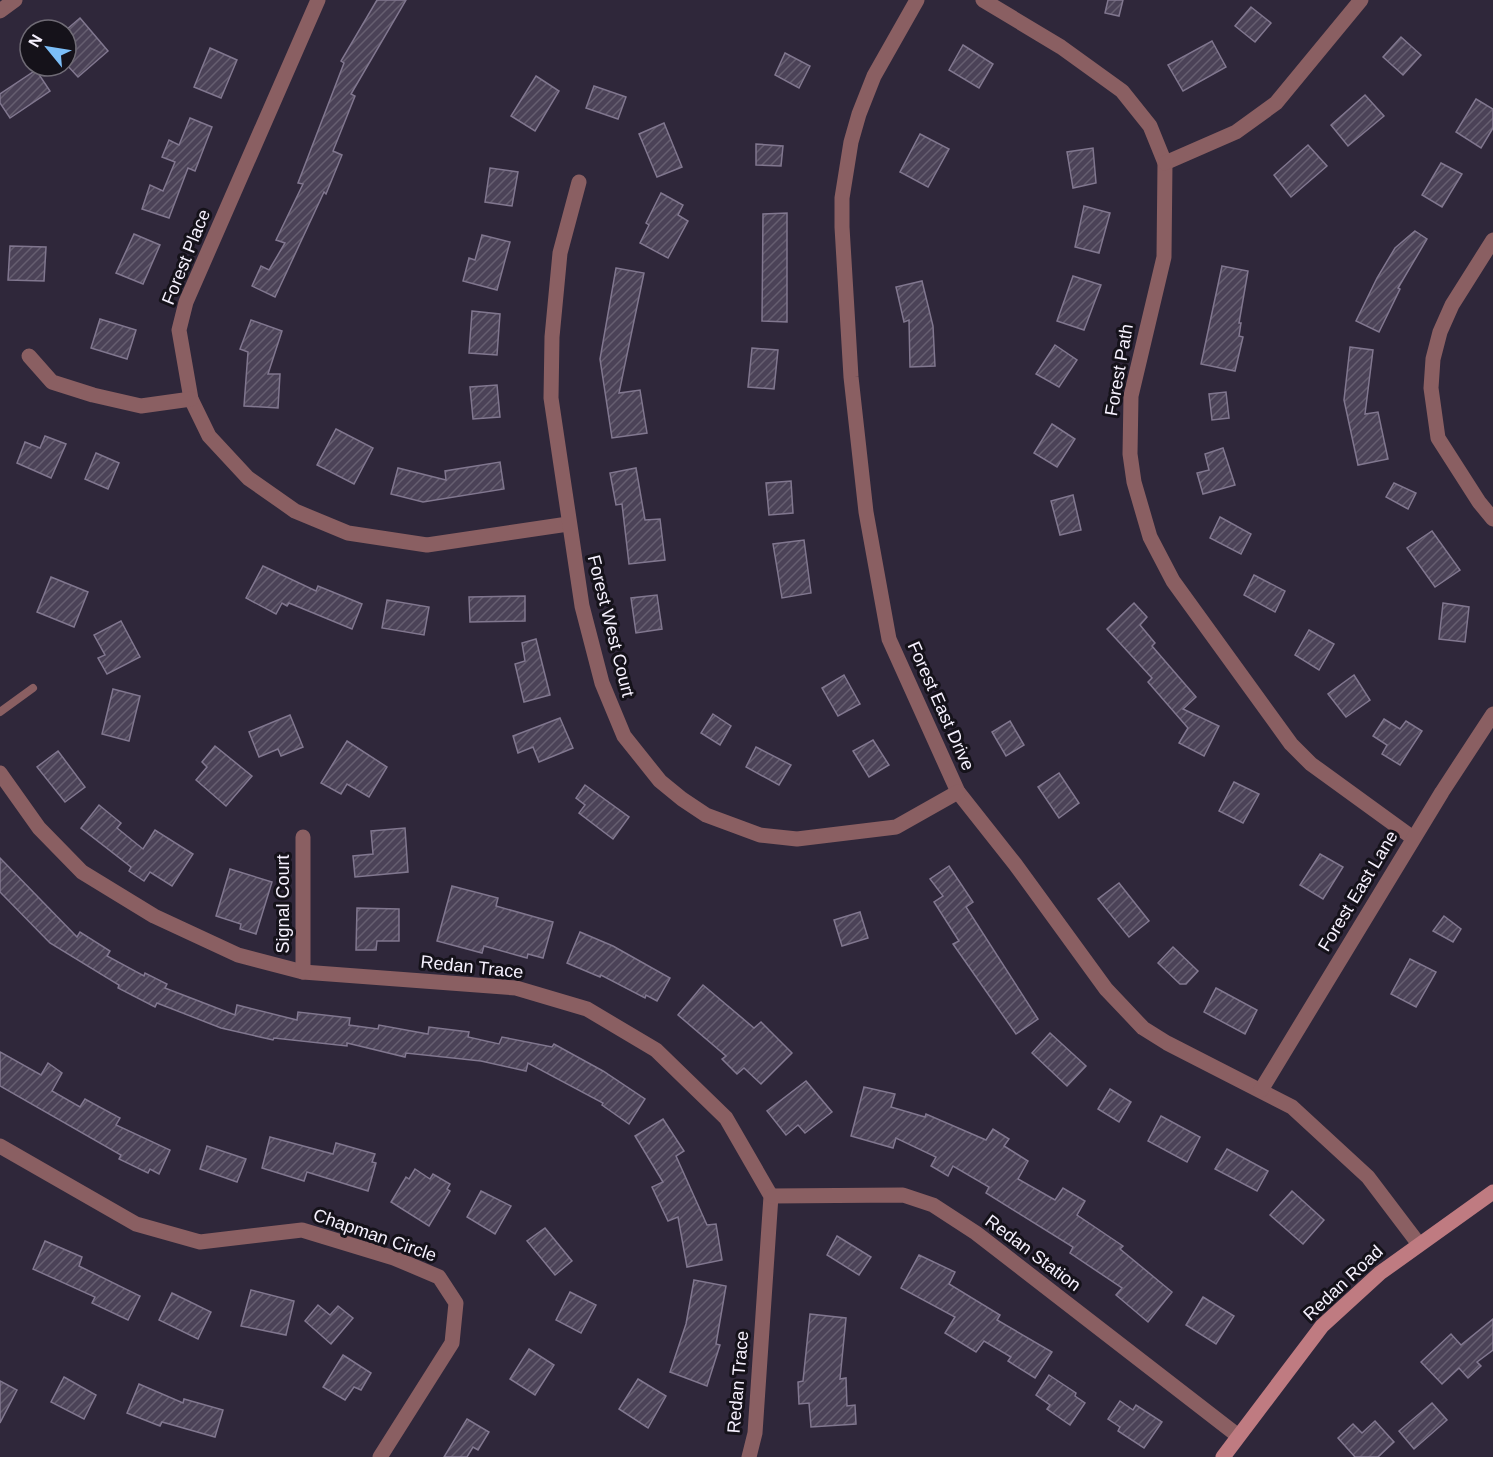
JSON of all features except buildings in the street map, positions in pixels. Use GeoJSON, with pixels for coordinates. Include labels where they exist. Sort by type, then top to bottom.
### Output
{"type":"FeatureCollection","features":[{"type":"Feature","properties":{"kind":"main road","name":"Redan Road"},"geometry":{"type":"LineString","coordinates":[[1223,1457],[1237,1435],[1322,1326],[1362,1287],[1418,1243],[1493,1192]]}},
{"type":"Feature","properties":{"kind":"street"},"geometry":{"type":"LineString","coordinates":[[0,11],[15,0]]}},
{"type":"Feature","properties":{"kind":"street","name":"Forest Place"},"geometry":{"type":"LineString","coordinates":[[318,0],[186,302],[179,330],[191,399],[209,435],[248,478],[295,511],[348,533],[427,545],[568,524]]}},
{"type":"Feature","properties":{"kind":"street","name":"Forest East Drive"},"geometry":{"type":"LineString","coordinates":[[917,0],[874,76],[859,114],[846,170],[842,227],[851,377],[865,501],[889,639],[958,792],[1015,864],[1106,990],[1143,1028],[1167,1043],[1292,1107],[1368,1176],[1418,1243]]}},
{"type":"Feature","properties":{"kind":"street","name":"Forest Path"},"geometry":{"type":"LineString","coordinates":[[983,0],[1061,46],[1122,91],[1150,126],[1164,163],[1164,257],[1136,368],[1129,425],[1134,482],[1150,537],[1173,581],[1291,744],[1311,764],[1413,838]]}},
{"type":"Feature","properties":{"kind":"street"},"geometry":{"type":"LineString","coordinates":[[1164,163],[1236,132],[1276,103],[1361,0]]}},
{"type":"Feature","properties":{"kind":"street","name":"Forest West Court"},"geometry":{"type":"LineString","coordinates":[[579,182],[560,253],[552,337],[551,398],[582,606],[611,710],[641,760],[660,781],[682,799],[733,826],[760,835],[797,839],[896,827],[958,792]]}},
{"type":"Feature","properties":{"kind":"street"},"geometry":{"type":"LineString","coordinates":[[1493,240],[1452,305],[1440,332],[1433,359],[1431,388],[1438,438],[1479,502],[1493,519]]}},
{"type":"Feature","properties":{"kind":"street"},"geometry":{"type":"LineString","coordinates":[[29,356],[52,382],[93,395],[141,406],[191,399]]}},
{"type":"Feature","properties":{"kind":"street","name":"Forest East Lane"},"geometry":{"type":"LineString","coordinates":[[1261,1090],[1413,838],[1493,714]]}},
{"type":"Feature","properties":{"kind":"street","name":"Redan Trace"},"geometry":{"type":"LineString","coordinates":[[0,773],[39,828],[82,872],[154,916],[238,955],[303,972],[516,988],[587,1009],[656,1050],[726,1118],[771,1196],[755,1433],[749,1457]]}},
{"type":"Feature","properties":{"kind":"street","name":"Signal Court"},"geometry":{"type":"LineString","coordinates":[[303,837],[303,972]]}},
{"type":"Feature","properties":{"kind":"street","name":"Chapman Circle"},"geometry":{"type":"LineString","coordinates":[[0,1146],[136,1224],[157,1231],[200,1242],[302,1230],[394,1258],[439,1277],[456,1303],[452,1343],[380,1457]]}},
{"type":"Feature","properties":{"kind":"street","name":"Redan Station"},"geometry":{"type":"LineString","coordinates":[[771,1196],[903,1195],[933,1205],[976,1233],[1237,1435]]}},
{"type":"Feature","properties":{"kind":"lane"},"geometry":{"type":"LineString","coordinates":[[0,712],[33,688]]}}]}
